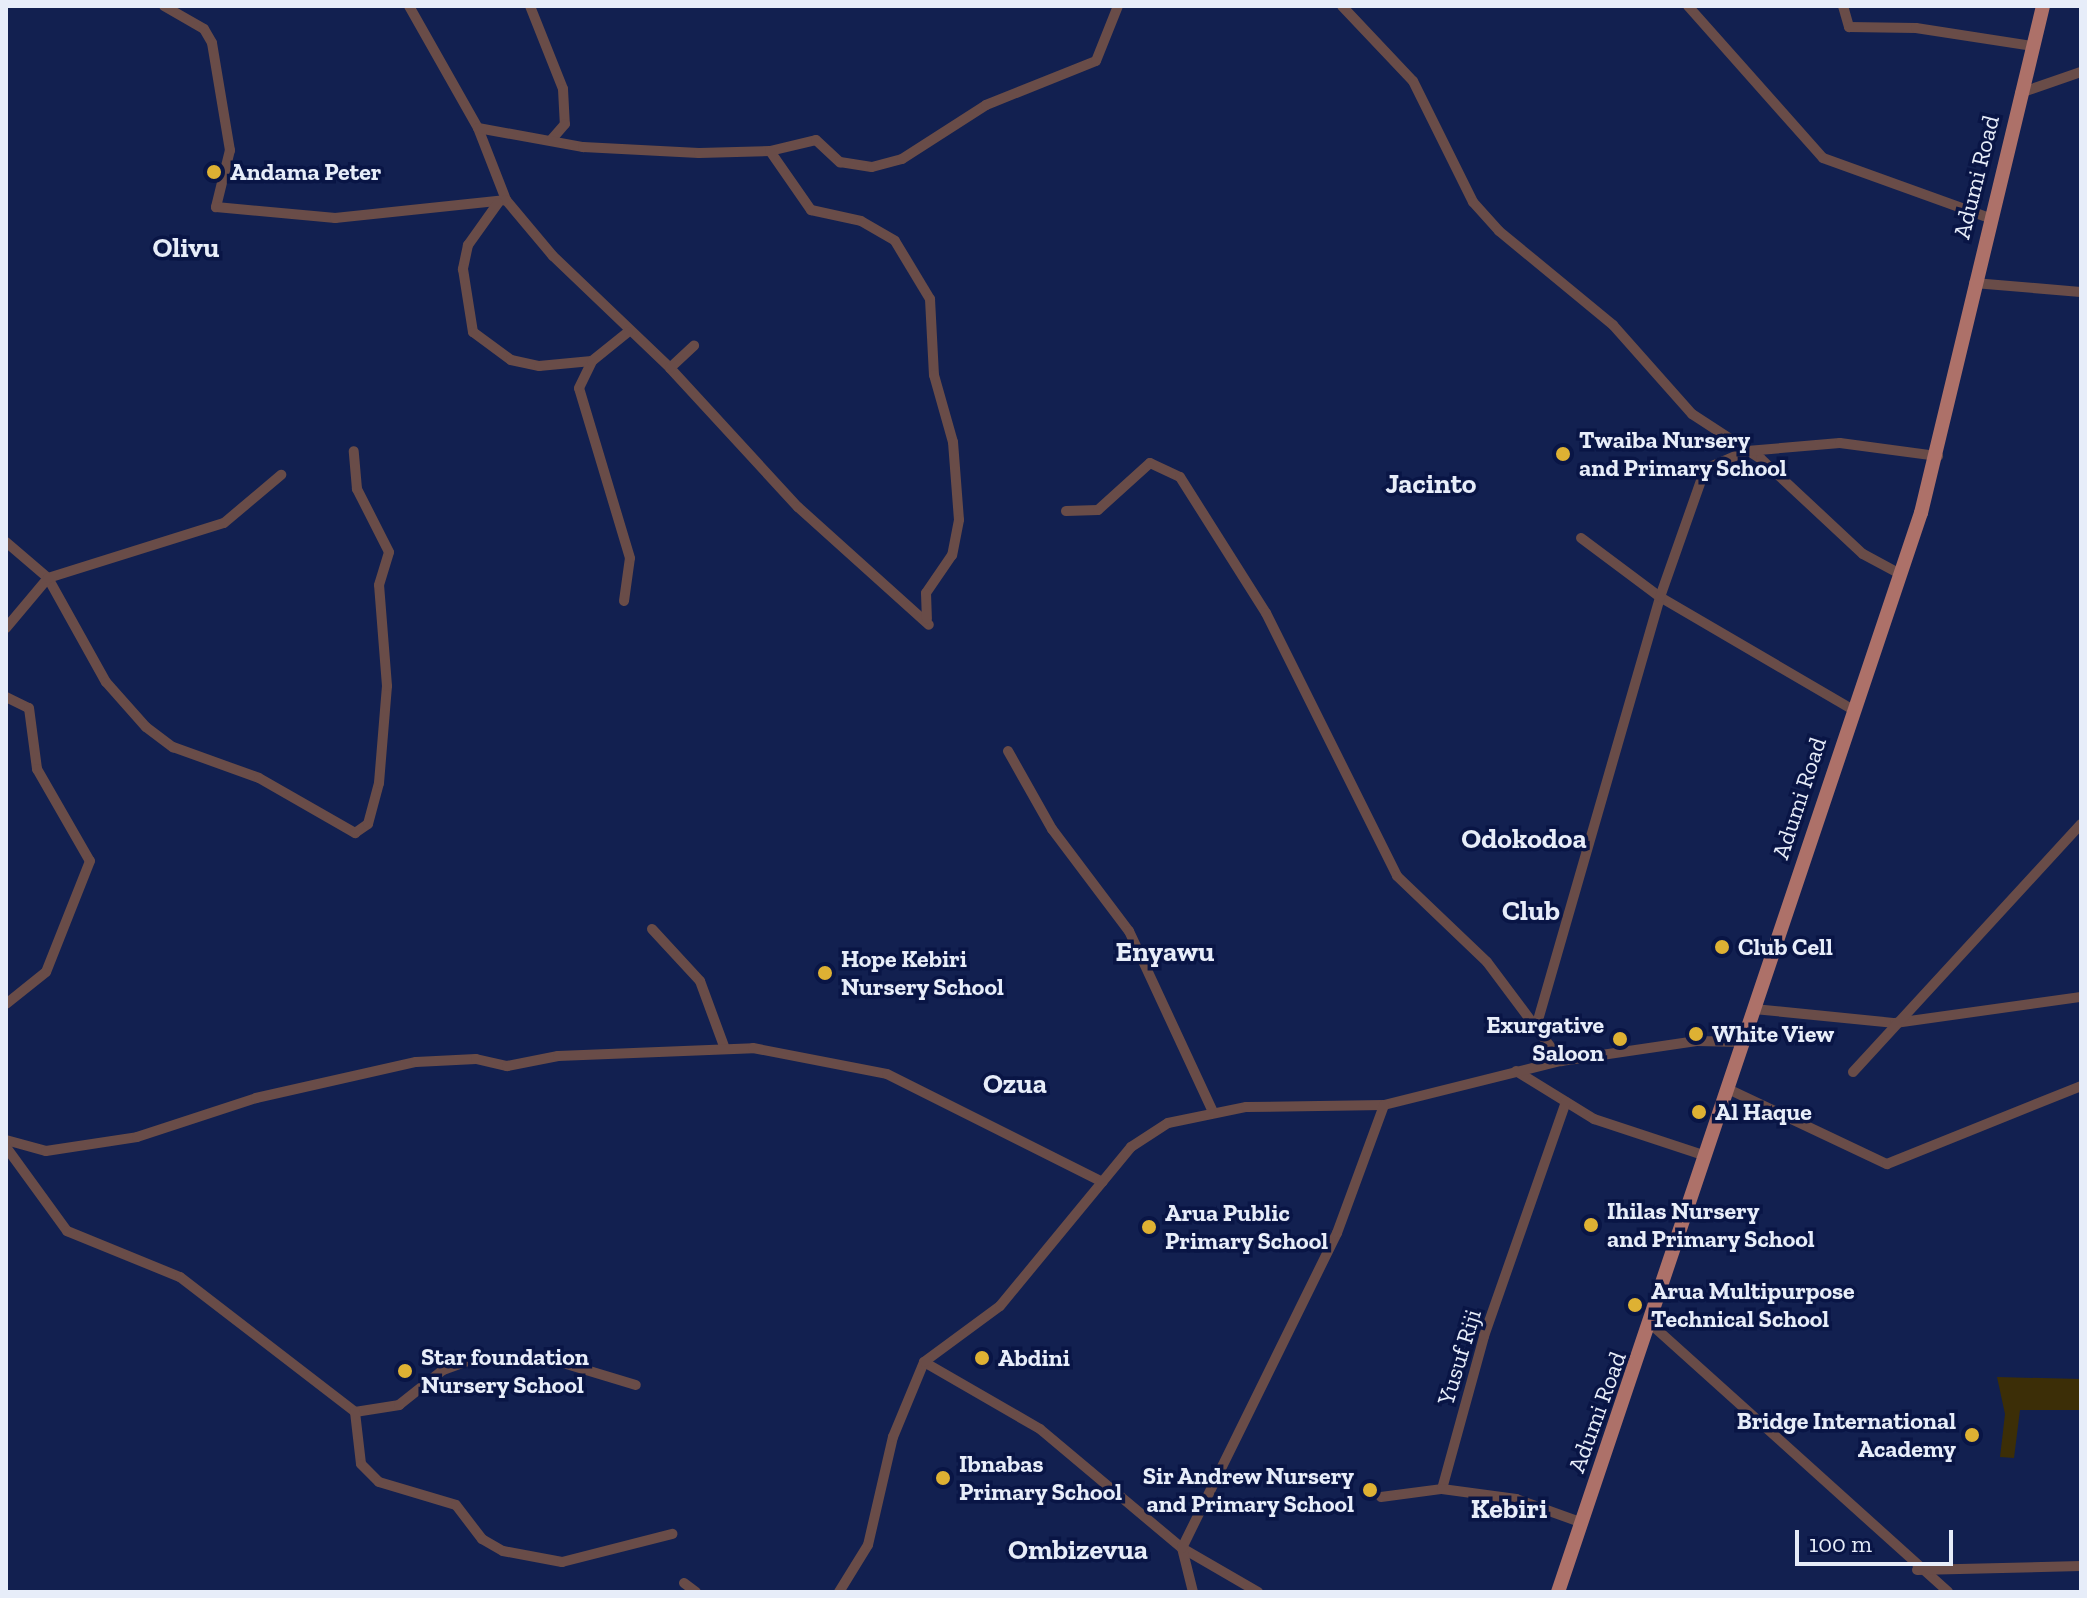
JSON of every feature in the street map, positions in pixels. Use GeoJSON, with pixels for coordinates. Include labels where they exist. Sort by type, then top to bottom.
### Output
{"type":"FeatureCollection","features":[{"type":"Feature","properties":{"kind":"main road","name":"Adumi Road"},"geometry":{"type":"LineString","coordinates":[[1558,1592],[1580,1522],[1653,1326],[1850,708],[1900,574],[1938,456],[1987,217],[2043,6]]}},
{"type":"Feature","properties":{"kind":"street"},"geometry":{"type":"LineString","coordinates":[[164,6],[204,29],[212,43],[230,150],[216,207],[335,218],[502,201]]}},
{"type":"Feature","properties":{"kind":"street"},"geometry":{"type":"LineString","coordinates":[[409,6],[478,128],[502,201],[628,332],[670,368],[760,470],[929,625],[926,593],[952,555],[959,520],[953,442],[934,375],[930,299],[895,241],[861,221],[811,210],[770,151]]}},
{"type":"Feature","properties":{"kind":"street"},"geometry":{"type":"LineString","coordinates":[[530,6],[563,89],[565,124],[551,140]]}},
{"type":"Feature","properties":{"kind":"street"},"geometry":{"type":"LineString","coordinates":[[478,128],[551,140],[770,151],[816,140],[857,167],[902,159],[986,105],[1096,61],[1118,6]]}},
{"type":"Feature","properties":{"kind":"street"},"geometry":{"type":"LineString","coordinates":[[1342,6],[1413,81],[1473,202],[1499,231],[1613,325],[1692,414],[1747,451],[1863,554],[1900,574]]}},
{"type":"Feature","properties":{"kind":"street"},"geometry":{"type":"LineString","coordinates":[[1688,6],[1823,158],[1987,217]]}},
{"type":"Feature","properties":{"kind":"street"},"geometry":{"type":"LineString","coordinates":[[1843,6],[1849,27],[1916,28],[2032,46]]}},
{"type":"Feature","properties":{"kind":"street"},"geometry":{"type":"LineString","coordinates":[[2020,93],[2081,72]]}},
{"type":"Feature","properties":{"kind":"street"},"geometry":{"type":"LineString","coordinates":[[502,201],[468,245],[463,269],[473,332],[511,360],[539,366],[592,361]]}},
{"type":"Feature","properties":{"kind":"street"},"geometry":{"type":"LineString","coordinates":[[1974,283],[2081,292]]}},
{"type":"Feature","properties":{"kind":"street"},"geometry":{"type":"LineString","coordinates":[[624,601],[630,558],[581,403],[582,373],[628,332]]}},
{"type":"Feature","properties":{"kind":"street"},"geometry":{"type":"LineString","coordinates":[[670,368],[694,346]]}},
{"type":"Feature","properties":{"kind":"street"},"geometry":{"type":"LineString","coordinates":[[1536,1027],[1660,597],[1705,469],[1747,451],[1868,443],[1938,456]]}},
{"type":"Feature","properties":{"kind":"street"},"geometry":{"type":"LineString","coordinates":[[6,542],[48,578],[106,682],[146,727],[202,761],[259,778],[346,832],[363,830],[383,748],[379,585],[389,552],[357,489],[354,451]]}},
{"type":"Feature","properties":{"kind":"street"},"geometry":{"type":"LineString","coordinates":[[1066,511],[1098,510],[1150,463],[1180,477],[1266,613],[1397,876],[1487,962],[1561,1061]]}},
{"type":"Feature","properties":{"kind":"street"},"geometry":{"type":"LineString","coordinates":[[6,628],[48,578],[224,523],[281,475]]}},
{"type":"Feature","properties":{"kind":"street"},"geometry":{"type":"LineString","coordinates":[[1581,538],[1660,597],[1850,708]]}},
{"type":"Feature","properties":{"kind":"street"},"geometry":{"type":"LineString","coordinates":[[6,697],[29,708],[37,769],[90,861],[46,972],[6,1004]]}},
{"type":"Feature","properties":{"kind":"street"},"geometry":{"type":"LineString","coordinates":[[1008,751],[1052,829],[1120,915],[1212,1110]]}},
{"type":"Feature","properties":{"kind":"street"},"geometry":{"type":"LineString","coordinates":[[1853,1072],[2081,824]]}},
{"type":"Feature","properties":{"kind":"street"},"geometry":{"type":"LineString","coordinates":[[652,929],[700,981],[725,1049]]}},
{"type":"Feature","properties":{"kind":"street"},"geometry":{"type":"LineString","coordinates":[[1754,1009],[1840,1023],[1895,1023],[2081,997]]}},
{"type":"Feature","properties":{"kind":"street"},"geometry":{"type":"LineString","coordinates":[[839,1592],[868,1545],[893,1437],[924,1362],[1000,1306],[1131,1147],[1168,1123],[1212,1110],[1384,1105],[1561,1061],[1697,1041],[1742,1042]]}},
{"type":"Feature","properties":{"kind":"street"},"geometry":{"type":"LineString","coordinates":[[6,1140],[46,1151],[137,1137],[256,1098],[416,1062],[476,1059],[507,1066],[558,1056],[725,1049],[781,1051],[887,1074],[1103,1182]]}},
{"type":"Feature","properties":{"kind":"street"},"geometry":{"type":"LineString","coordinates":[[1516,1071],[1566,1102],[1630,1134],[1706,1156]]}},
{"type":"Feature","properties":{"kind":"street"},"geometry":{"type":"LineString","coordinates":[[1728,1089],[1887,1164],[2081,1086]]}},
{"type":"Feature","properties":{"kind":"street","name":"Yusuf Riji"},"geometry":{"type":"LineString","coordinates":[[1442,1489],[1484,1336],[1566,1102]]}},
{"type":"Feature","properties":{"kind":"street"},"geometry":{"type":"LineString","coordinates":[[1193,1592],[1182,1548],[1337,1233],[1384,1105]]}},
{"type":"Feature","properties":{"kind":"street"},"geometry":{"type":"LineString","coordinates":[[6,1147],[67,1231],[180,1277],[355,1412],[361,1464],[379,1482],[456,1505],[482,1539],[503,1551],[562,1562],[672,1534]]}},
{"type":"Feature","properties":{"kind":"street"},"geometry":{"type":"LineString","coordinates":[[1653,1326],[1917,1570],[1948,1592]]}},
{"type":"Feature","properties":{"kind":"street"},"geometry":{"type":"LineString","coordinates":[[355,1412],[399,1405],[440,1372],[471,1360],[563,1363],[636,1385]]}},
{"type":"Feature","properties":{"kind":"street"},"geometry":{"type":"LineString","coordinates":[[924,1362],[1040,1429],[1182,1548],[1258,1592]]}},
{"type":"Feature","properties":{"kind":"street"},"geometry":{"type":"LineString","coordinates":[[1381,1497],[1442,1489],[1516,1499],[1580,1522]]}},
{"type":"Feature","properties":{"kind":"street"},"geometry":{"type":"LineString","coordinates":[[1917,1570],[2081,1566]]}},
{"type":"Feature","properties":{"kind":"street"},"geometry":{"type":"LineString","coordinates":[[684,1583],[696,1592]]}},
{"type":"Feature","properties":{"kind":"shaded area"},"geometry":{"type":"Polygon","coordinates":[[[1997,1377],[2081,1379],[2081,1410],[2020,1410],[2014,1458],[2000,1457],[2005,1414],[1997,1377]]]}},
{"type":"Feature","properties":{"kind":"place","name":"Andama Peter"},"geometry":{"type":"Point","coordinates":[214,172]}},
{"type":"Feature","properties":{"kind":"place","name":"Twaiba Nursery and Primary School"},"geometry":{"type":"Point","coordinates":[1563,454]}},
{"type":"Feature","properties":{"kind":"place","name":"Club Cell"},"geometry":{"type":"Point","coordinates":[1722,947]}},
{"type":"Feature","properties":{"kind":"place","name":"Hope Kebiri Nursery School"},"geometry":{"type":"Point","coordinates":[825,973]}},
{"type":"Feature","properties":{"kind":"place","name":"White View"},"geometry":{"type":"Point","coordinates":[1696,1034]}},
{"type":"Feature","properties":{"kind":"place","name":"Exurgative Saloon"},"geometry":{"type":"Point","coordinates":[1620,1039]}},
{"type":"Feature","properties":{"kind":"place","name":"Al Haque"},"geometry":{"type":"Point","coordinates":[1699,1112]}},
{"type":"Feature","properties":{"kind":"place","name":"Ihilas Nursery and Primary School"},"geometry":{"type":"Point","coordinates":[1591,1225]}},
{"type":"Feature","properties":{"kind":"place","name":"Arua Public Primary School"},"geometry":{"type":"Point","coordinates":[1149,1227]}},
{"type":"Feature","properties":{"kind":"place","name":"Arua Multipurpose Technical School"},"geometry":{"type":"Point","coordinates":[1635,1305]}},
{"type":"Feature","properties":{"kind":"place","name":"Abdini"},"geometry":{"type":"Point","coordinates":[982,1358]}},
{"type":"Feature","properties":{"kind":"place","name":"Star foundation Nursery School"},"geometry":{"type":"Point","coordinates":[405,1371]}},
{"type":"Feature","properties":{"kind":"place","name":"Bridge International Academy"},"geometry":{"type":"Point","coordinates":[1972,1435]}},
{"type":"Feature","properties":{"kind":"place","name":"Ibnabas Primary School"},"geometry":{"type":"Point","coordinates":[943,1478]}},
{"type":"Feature","properties":{"kind":"place","name":"Sir Andrew Nursery and Primary School"},"geometry":{"type":"Point","coordinates":[1370,1490]}},
{"type":"Feature","properties":{"kind":"district","name":"Olivu"},"geometry":{"type":"Point","coordinates":[186,248]}},
{"type":"Feature","properties":{"kind":"district","name":"Jacinto"},"geometry":{"type":"Point","coordinates":[1431,484]}},
{"type":"Feature","properties":{"kind":"district","name":"Odokodoa"},"geometry":{"type":"Point","coordinates":[1524,839]}},
{"type":"Feature","properties":{"kind":"district","name":"Club"},"geometry":{"type":"Point","coordinates":[1531,911]}},
{"type":"Feature","properties":{"kind":"district","name":"Enyawu"},"geometry":{"type":"Point","coordinates":[1165,952]}},
{"type":"Feature","properties":{"kind":"district","name":"Ozua"},"geometry":{"type":"Point","coordinates":[1015,1084]}},
{"type":"Feature","properties":{"kind":"district","name":"Kebiri"},"geometry":{"type":"Point","coordinates":[1509,1509]}},
{"type":"Feature","properties":{"kind":"district","name":"Ombizevua"},"geometry":{"type":"Point","coordinates":[1078,1550]}}]}
